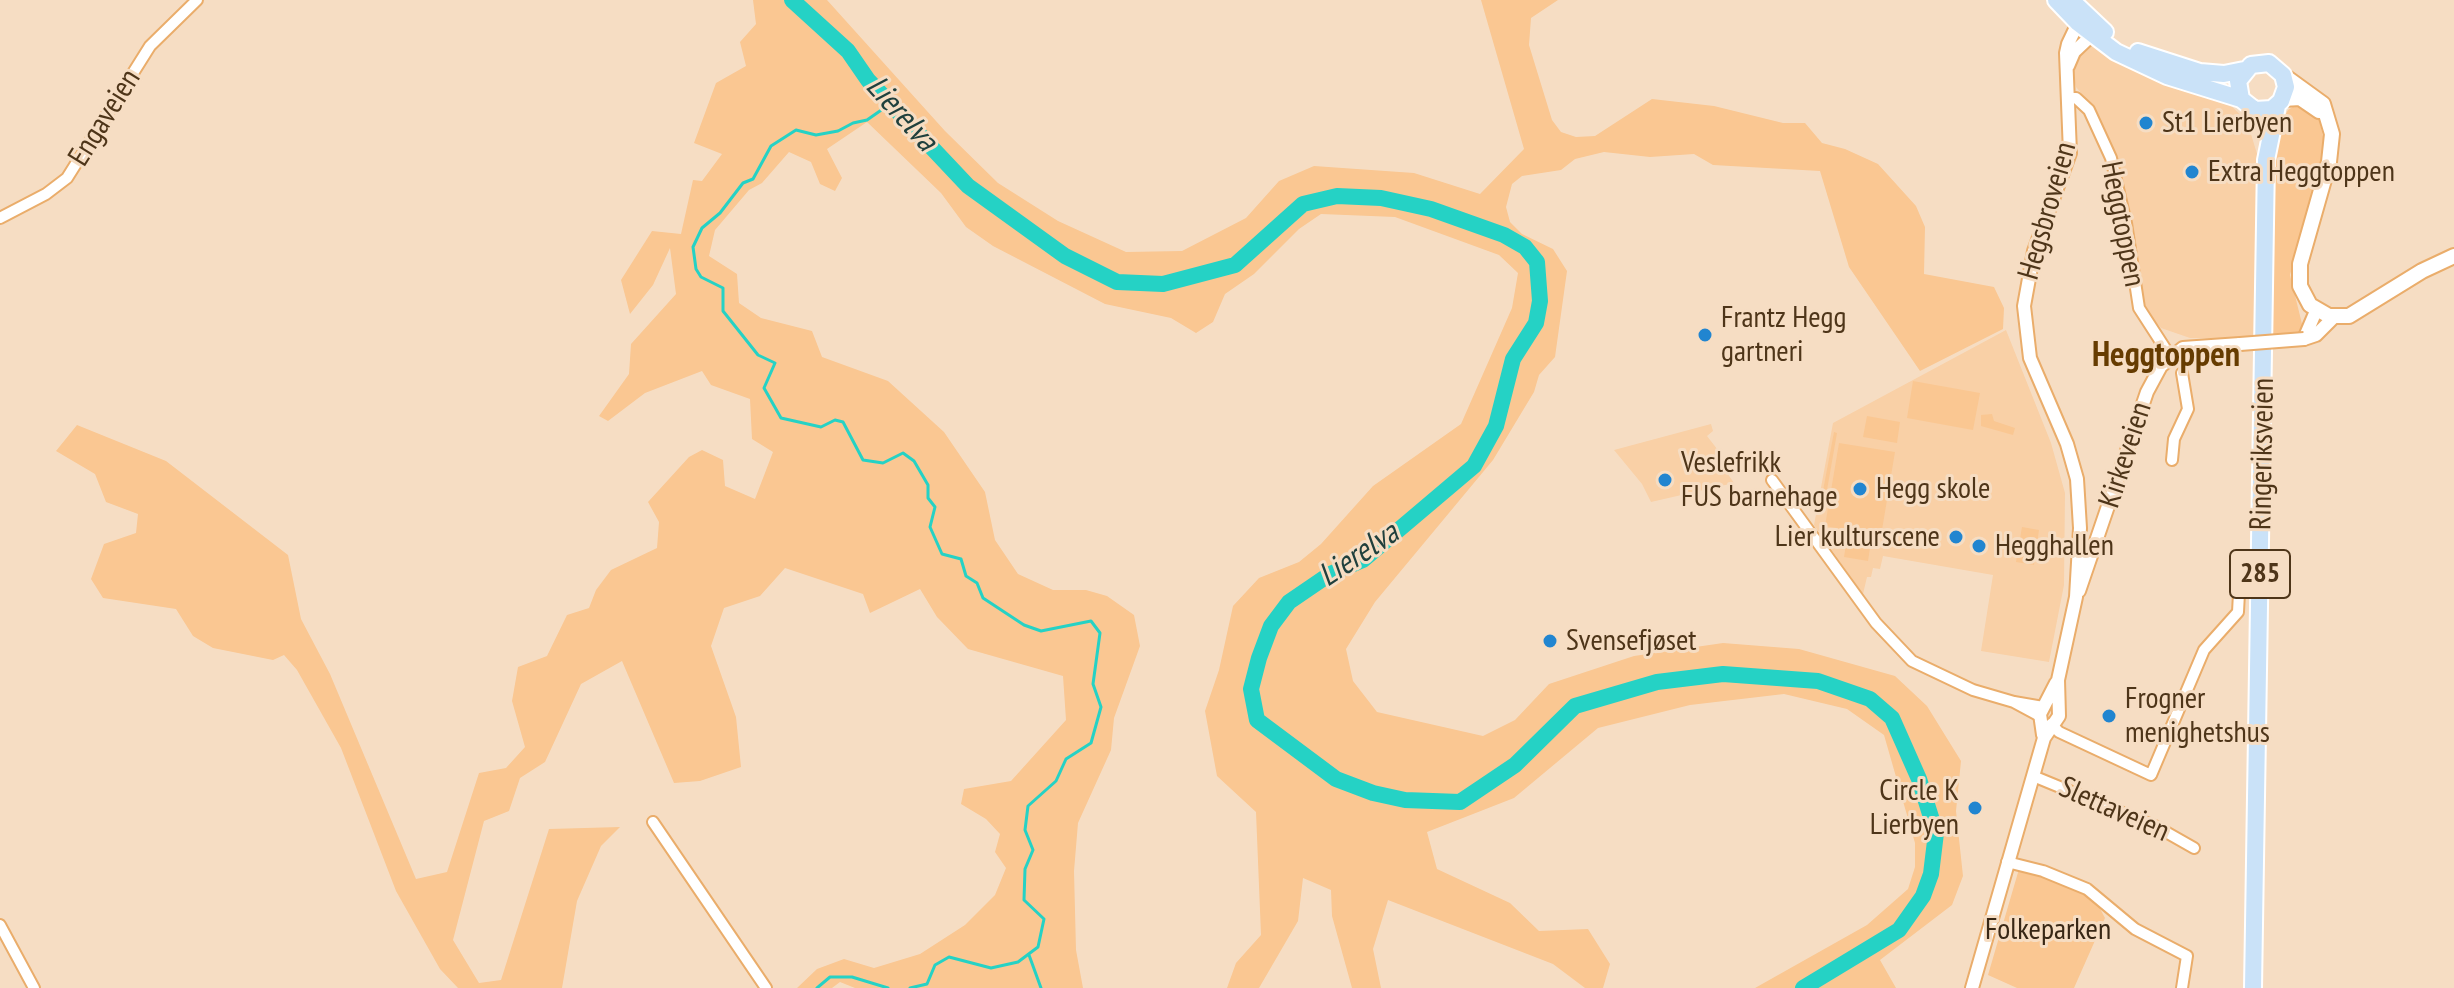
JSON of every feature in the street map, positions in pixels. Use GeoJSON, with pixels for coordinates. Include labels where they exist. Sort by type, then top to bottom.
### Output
{"type":"FeatureCollection","features":[{"type":"Feature","properties":{"kind":"main road"},"geometry":{"type":"LineString","coordinates":[[2056,0],[2088,27],[2152,70],[2266,110],[2280,102],[2306,100],[2328,120]]}},
{"type":"Feature","properties":{"kind":"main road"},"geometry":{"type":"LineString","coordinates":[[2071,0],[2088,27],[2167,63],[2217,74],[2244,70],[2263,62],[2275,66],[2283,75],[2316,96],[2328,113],[2331,150],[2299,275],[2304,295],[2316,311],[2334,317],[2359,312],[2422,271],[2454,256]]}},
{"type":"Feature","properties":{"kind":"main road","name":"285"},"geometry":{"type":"LineString","coordinates":[[2244,70],[2238,84],[2246,104]]}},
{"type":"Feature","properties":{"kind":"main road","name":"285"},"geometry":{"type":"LineString","coordinates":[[2280,102],[2286,87],[2283,75]]}},
{"type":"Feature","properties":{"kind":"main road","name":"Ringeriksveien"},"geometry":{"type":"LineString","coordinates":[[2253,988],[2266,160],[2280,102]]}},
{"type":"Feature","properties":{"kind":"main road","name":"Ringeriksveien"},"geometry":{"type":"LineString","coordinates":[[2246,104],[2266,160]]}},
{"type":"Feature","properties":{"kind":"street","name":"Engaveien"},"geometry":{"type":"LineString","coordinates":[[0,218],[46,194],[67,178],[150,46],[197,0]]}},
{"type":"Feature","properties":{"kind":"street","name":"Hegsbroveien"},"geometry":{"type":"LineString","coordinates":[[1972,988],[2044,738],[2076,597],[2080,528],[2077,479],[2067,444],[2030,358],[2024,306],[2034,251],[2070,153],[2068,44],[2088,27]]}},
{"type":"Feature","properties":{"kind":"street","name":"Heggtoppen"},"geometry":{"type":"LineString","coordinates":[[2071,98],[2089,110],[2111,158],[2126,223],[2139,308],[2170,356]]}},
{"type":"Feature","properties":{"kind":"street"},"geometry":{"type":"LineString","coordinates":[[2304,339],[2316,311]]}},
{"type":"Feature","properties":{"kind":"street"},"geometry":{"type":"LineString","coordinates":[[2170,356],[2193,345],[2304,339],[2316,335],[2334,317]]}},
{"type":"Feature","properties":{"kind":"street","name":"Kirkeveien"},"geometry":{"type":"LineString","coordinates":[[2076,597],[2087,575],[2147,392],[2170,356]]}},
{"type":"Feature","properties":{"kind":"street"},"geometry":{"type":"LineString","coordinates":[[2172,460],[2174,439],[2188,409],[2182,373]]}},
{"type":"Feature","properties":{"kind":"street"},"geometry":{"type":"LineString","coordinates":[[1772,480],[1876,623],[1912,661],[1946,679],[2048,714],[2070,736],[2151,775],[2204,650],[2238,612],[2239,593]]}},
{"type":"Feature","properties":{"kind":"street","name":"Slettaveien"},"geometry":{"type":"LineString","coordinates":[[2033,776],[2165,831],[2194,848]]}},
{"type":"Feature","properties":{"kind":"street"},"geometry":{"type":"LineString","coordinates":[[653,822],[766,988]]}},
{"type":"Feature","properties":{"kind":"street"},"geometry":{"type":"LineString","coordinates":[[2007,862],[2043,871],[2087,889],[2135,929],[2185,955],[2188,964],[2182,988]]}},
{"type":"Feature","properties":{"kind":"street"},"geometry":{"type":"LineString","coordinates":[[0,925],[34,988]]}},
{"type":"Feature","properties":{"kind":"shaded area"},"geometry":{"type":"Polygon","coordinates":[[[2090,44],[2225,100],[2247,121],[2258,157],[2255,339],[2190,338],[2161,328],[2149,315],[2142,302],[2133,228],[2114,153],[2097,112],[2076,87],[2072,72],[2076,56],[2090,44]]]}},
{"type":"Feature","properties":{"kind":"shaded area","name":"Hegg skole"},"geometry":{"type":"Polygon","coordinates":[[[2006,330],[2051,443],[2065,493],[2064,585],[2049,662],[1981,651],[1993,575],[1883,556],[1880,569],[1873,568],[1871,577],[1867,577],[1863,594],[1814,525],[1833,423],[2006,330]]]}},
{"type":"Feature","properties":{"kind":"shaded area"},"geometry":{"type":"Polygon","coordinates":[[[1711,424],[1713,431],[1707,436],[1728,463],[1723,467],[1734,483],[1651,502],[1642,484],[1614,450],[1711,424]]]}},
{"type":"Feature","properties":{"kind":"green space"},"geometry":{"type":"Polygon","coordinates":[[[753,0],[827,0],[945,131],[998,183],[1058,221],[1126,252],[1182,251],[1246,218],[1279,181],[1314,166],[1414,173],[1480,194],[1524,149],[1481,0],[1558,0],[1531,18],[1529,45],[1552,120],[1561,132],[1576,137],[1595,136],[1652,99],[1714,106],[1783,123],[1805,123],[1822,143],[1845,149],[1878,164],[1916,206],[1925,227],[1924,274],[1994,287],[2004,308],[2003,329],[1920,371],[1849,267],[1820,171],[1713,165],[1694,154],[1650,157],[1604,152],[1575,159],[1561,170],[1522,176],[1512,184],[1506,207],[1510,222],[1522,234],[1553,249],[1567,271],[1555,357],[1539,375],[1534,392],[1493,460],[1375,602],[1346,649],[1353,681],[1377,712],[1483,736],[1515,720],[1549,684],[1634,656],[1723,643],[1799,649],[1895,676],[1927,706],[1961,761],[1956,811],[1963,876],[1952,905],[1880,960],[1896,988],[1755,988],[1867,925],[1908,889],[1915,867],[1915,843],[1884,735],[1847,709],[1784,694],[1690,705],[1598,728],[1514,798],[1427,832],[1437,869],[1510,903],[1539,931],[1588,929],[1610,964],[1603,988],[1585,988],[1553,964],[1388,900],[1373,949],[1381,988],[1352,988],[1332,916],[1331,890],[1303,878],[1298,921],[1259,988],[1227,988],[1236,963],[1261,935],[1256,812],[1217,776],[1205,711],[1219,670],[1233,606],[1259,578],[1299,562],[1321,544],[1373,486],[1461,424],[1512,308],[1518,273],[1499,255],[1395,217],[1321,214],[1299,229],[1254,274],[1225,294],[1213,322],[1196,333],[1171,318],[1105,304],[993,246],[966,227],[941,193],[867,122],[827,149],[842,178],[835,191],[820,184],[811,162],[789,152],[762,183],[749,190],[715,230],[709,256],[737,274],[739,303],[761,318],[812,331],[822,357],[888,381],[944,432],[985,492],[995,540],[1018,574],[1053,590],[1086,590],[1107,596],[1134,615],[1140,646],[1114,718],[1111,750],[1078,823],[1074,871],[1076,950],[1083,988],[855,988],[840,982],[832,988],[797,988],[817,969],[844,959],[874,968],[920,954],[965,925],[995,895],[1006,868],[995,852],[1000,834],[986,819],[961,804],[964,789],[1011,781],[1066,720],[1063,676],[968,649],[937,617],[920,589],[870,613],[863,594],[785,568],[760,596],[724,608],[711,646],[736,717],[741,767],[700,781],[674,783],[622,661],[581,684],[545,762],[520,778],[509,811],[484,821],[453,940],[479,983],[501,980],[549,829],[620,827],[601,846],[577,901],[562,988],[458,988],[440,969],[396,891],[341,748],[297,670],[284,655],[273,660],[213,648],[193,636],[176,609],[103,598],[91,579],[104,544],[136,533],[138,514],[106,502],[95,474],[56,451],[77,425],[166,461],[288,555],[301,619],[330,674],[416,879],[447,872],[479,773],[506,768],[525,747],[512,701],[518,667],[547,656],[567,615],[589,608],[596,590],[611,570],[657,548],[659,522],[648,502],[689,457],[702,450],[723,460],[725,486],[755,499],[773,452],[752,439],[750,399],[711,385],[702,371],[645,393],[608,421],[599,416],[629,374],[631,344],[676,294],[670,248],[653,285],[630,314],[621,280],[652,231],[681,234],[693,180],[702,181],[722,154],[694,143],[716,83],[746,66],[740,42],[756,24],[753,0]]]}},
{"type":"Feature","properties":{"kind":"green space"},"geometry":{"type":"Polygon","coordinates":[[[2296,105],[2314,112],[2319,119],[2325,145],[2290,275],[2303,328],[2296,336],[2272,338],[2275,149],[2280,125],[2288,110],[2296,105]]]}},
{"type":"Feature","properties":{"kind":"green space"},"geometry":{"type":"Polygon","coordinates":[[[1913,381],[1980,393],[1973,430],[1907,418],[1913,381]]]}},
{"type":"Feature","properties":{"kind":"green space"},"geometry":{"type":"Polygon","coordinates":[[[1992,414],[1994,421],[2015,428],[2013,435],[1981,426],[1981,415],[1992,414]]]}},
{"type":"Feature","properties":{"kind":"green space"},"geometry":{"type":"Polygon","coordinates":[[[1867,416],[1900,422],[1897,443],[1863,437],[1867,416]]]}},
{"type":"Feature","properties":{"kind":"green space"},"geometry":{"type":"Polygon","coordinates":[[[1834,432],[1837,433],[1823,513],[1819,512],[1834,432]]]}},
{"type":"Feature","properties":{"kind":"green space","name":"Hegg skole"},"geometry":{"type":"Polygon","coordinates":[[[1839,443],[1895,452],[1881,536],[1825,526],[1839,443]]]}},
{"type":"Feature","properties":{"kind":"green space"},"geometry":{"type":"Polygon","coordinates":[[[2022,527],[2039,530],[2034,565],[2016,562],[2022,527]]]}},
{"type":"Feature","properties":{"kind":"green space"},"geometry":{"type":"Polygon","coordinates":[[[1846,544],[1870,548],[1868,561],[1844,557],[1846,544]]]}},
{"type":"Feature","properties":{"kind":"green space","name":"Folkeparken"},"geometry":{"type":"Polygon","coordinates":[[[2019,869],[2073,887],[2096,901],[2105,918],[2074,988],[2017,988],[1988,975],[2019,869]]]}},
{"type":"Feature","properties":{"kind":"waterway","name":"Lierelva"},"geometry":{"type":"LineString","coordinates":[[792,0],[848,51],[868,80],[968,186],[1065,256],[1117,282],[1163,284],[1235,265],[1303,204],[1337,196],[1381,198],[1431,209],[1504,235],[1525,247],[1537,262],[1540,301],[1536,323],[1513,359],[1496,426],[1474,466],[1363,560],[1330,574],[1289,602],[1271,626],[1259,658],[1251,689],[1257,720],[1336,779],[1373,793],[1405,800],[1460,802],[1515,765],[1575,706],[1657,682],[1723,674],[1818,681],[1870,699],[1892,718],[1919,779],[1936,833],[1931,874],[1923,896],[1899,930],[1803,988]]}},
{"type":"Feature","properties":{"kind":"waterway"},"geometry":{"type":"LineString","coordinates":[[890,104],[867,120],[838,131],[816,135],[796,130],[771,146],[753,179],[743,183],[720,213],[702,228],[693,247],[696,269],[701,277],[723,288],[723,311],[758,355],[775,363],[764,388],[781,418],[821,427],[835,420],[843,422],[863,460],[883,463],[903,453],[914,461],[928,485],[928,498],[935,507],[930,527],[942,554],[961,559],[966,576],[977,583],[983,598],[1024,625],[1041,631],[1091,621],[1100,633],[1093,684],[1101,707],[1091,743],[1066,759],[1056,781],[1028,806],[1025,830],[1033,850],[1025,869],[1024,900],[1044,919],[1038,947],[1018,962],[991,968],[949,957],[935,965],[927,984],[910,988]]}},
{"type":"Feature","properties":{"kind":"waterway"},"geometry":{"type":"LineString","coordinates":[[1029,955],[1041,988]]}},
{"type":"Feature","properties":{"kind":"waterway"},"geometry":{"type":"LineString","coordinates":[[817,988],[830,977],[852,977],[888,988]]}},
{"type":"Feature","properties":{"kind":"place","name":"St1 Lierbyen"},"geometry":{"type":"Point","coordinates":[2146,123]}},
{"type":"Feature","properties":{"kind":"place","name":"Extra Heggtoppen"},"geometry":{"type":"Point","coordinates":[2192,172]}},
{"type":"Feature","properties":{"kind":"place","name":"Frantz Hegg gartneri"},"geometry":{"type":"Point","coordinates":[1705,335]}},
{"type":"Feature","properties":{"kind":"place","name":"Veslefrikk FUS barnehage"},"geometry":{"type":"Point","coordinates":[1665,480]}},
{"type":"Feature","properties":{"kind":"place","name":"Hegg skole"},"geometry":{"type":"Point","coordinates":[1860,489]}},
{"type":"Feature","properties":{"kind":"place","name":"Lier kulturscene"},"geometry":{"type":"Point","coordinates":[1956,537]}},
{"type":"Feature","properties":{"kind":"place","name":"Hegghallen"},"geometry":{"type":"Point","coordinates":[1979,546]}},
{"type":"Feature","properties":{"kind":"place","name":"Svensefjøset"},"geometry":{"type":"Point","coordinates":[1550,641]}},
{"type":"Feature","properties":{"kind":"place","name":"Frogner menighetshus"},"geometry":{"type":"Point","coordinates":[2109,716]}},
{"type":"Feature","properties":{"kind":"place","name":"Circle K Lierbyen"},"geometry":{"type":"Point","coordinates":[1975,808]}},
{"type":"Feature","properties":{"kind":"district","name":"Heggtoppen"},"geometry":{"type":"Point","coordinates":[2166,356]}}]}
